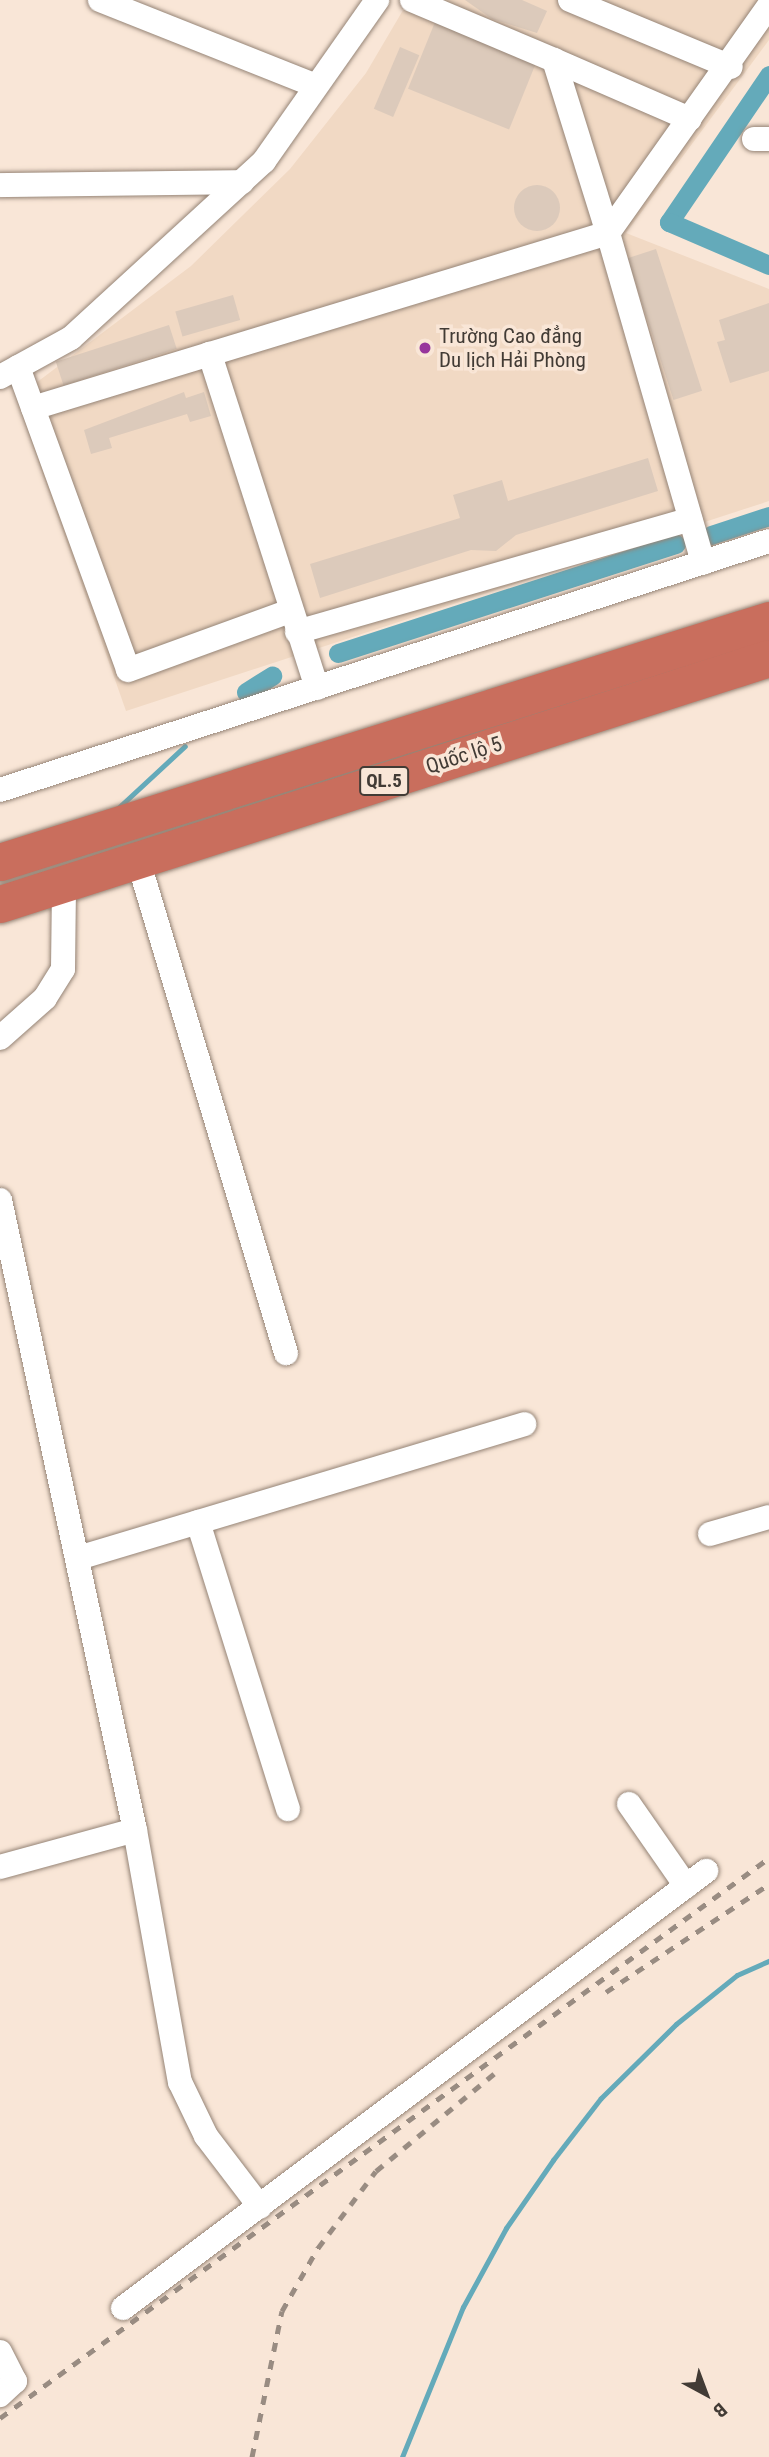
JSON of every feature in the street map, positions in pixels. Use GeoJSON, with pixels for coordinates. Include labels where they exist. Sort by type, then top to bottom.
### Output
{"type":"FeatureCollection","features":[{"type":"Feature","properties":{"kind":"highway","name":"Quốc lộ 5"},"geometry":{"type":"LineString","coordinates":[[0,862],[769,620]]}},
{"type":"Feature","properties":{"kind":"highway","name":"Quốc lộ 5"},"geometry":{"type":"LineString","coordinates":[[0,904],[769,658]]}},
{"type":"Feature","properties":{"kind":"street"},"geometry":{"type":"LineString","coordinates":[[100,0],[316,86]]}},
{"type":"Feature","properties":{"kind":"street"},"geometry":{"type":"LineString","coordinates":[[377,0],[316,86],[242,182],[71,338],[9,372],[33,408],[128,670],[294,622],[690,519]]}},
{"type":"Feature","properties":{"kind":"street"},"geometry":{"type":"LineString","coordinates":[[570,0],[731,67]]}},
{"type":"Feature","properties":{"kind":"street"},"geometry":{"type":"LineString","coordinates":[[419,2],[690,119]]}},
{"type":"Feature","properties":{"kind":"street"},"geometry":{"type":"LineString","coordinates":[[33,408],[608,233],[731,67],[769,6]]}},
{"type":"Feature","properties":{"kind":"street"},"geometry":{"type":"LineString","coordinates":[[554,60],[608,233],[704,562]]}},
{"type":"Feature","properties":{"kind":"street"},"geometry":{"type":"LineString","coordinates":[[0,185],[242,182]]}},
{"type":"Feature","properties":{"kind":"street"},"geometry":{"type":"LineString","coordinates":[[210,354],[317,688]]}},
{"type":"Feature","properties":{"kind":"street"},"geometry":{"type":"LineString","coordinates":[[0,790],[769,541]]}},
{"type":"Feature","properties":{"kind":"street"},"geometry":{"type":"LineString","coordinates":[[138,860],[286,1353]]}},
{"type":"Feature","properties":{"kind":"street"},"geometry":{"type":"LineString","coordinates":[[0,1038],[45,998],[63,969],[64,884]]}},
{"type":"Feature","properties":{"kind":"street"},"geometry":{"type":"LineString","coordinates":[[0,1200],[135,1830],[180,2082],[206,2136],[260,2207]]}},
{"type":"Feature","properties":{"kind":"street"},"geometry":{"type":"LineString","coordinates":[[78,1558],[524,1424]]}},
{"type":"Feature","properties":{"kind":"street"},"geometry":{"type":"LineString","coordinates":[[710,1534],[769,1517]]}},
{"type":"Feature","properties":{"kind":"street"},"geometry":{"type":"LineString","coordinates":[[198,1522],[288,1809]]}},
{"type":"Feature","properties":{"kind":"street"},"geometry":{"type":"LineString","coordinates":[[629,1804],[686,1886]]}},
{"type":"Feature","properties":{"kind":"street"},"geometry":{"type":"LineString","coordinates":[[0,1867],[135,1830]]}},
{"type":"Feature","properties":{"kind":"street"},"geometry":{"type":"LineString","coordinates":[[123,2308],[706,1871]]}},
{"type":"Feature","properties":{"kind":"street"},"geometry":{"type":"LineString","coordinates":[[0,2352],[15,2381],[0,2395]]}},
{"type":"Feature","properties":{"kind":"shaded area","name":"Trường Cao đẳng Du lịch Hải Phòng"},"geometry":{"type":"Polygon","coordinates":[[[409,0],[769,0],[769,40],[626,233],[769,289],[769,501],[126,711],[16,398],[191,266],[290,169],[366,73],[409,0]]]}},
{"type":"Feature","properties":{"kind":"building"},"geometry":{"type":"Polygon","coordinates":[[[465,0],[522,0],[547,11],[537,33],[492,19],[465,0]]]}},
{"type":"Feature","properties":{"kind":"building"},"geometry":{"type":"Polygon","coordinates":[[[435,22],[536,63],[509,130],[408,89],[435,22]]]}},
{"type":"Feature","properties":{"kind":"building"},"geometry":{"type":"Polygon","coordinates":[[[400,47],[419,55],[393,117],[374,109],[400,47]]]}},
{"type":"Feature","properties":{"kind":"building"},"geometry":{"type":"Polygon","coordinates":[[[537,185],[553,192],[560,208],[553,224],[537,231],[521,224],[514,208],[521,192],[537,185]]]}},
{"type":"Feature","properties":{"kind":"building"},"geometry":{"type":"Polygon","coordinates":[[[656,249],[702,391],[674,400],[627,258],[656,249]]]}},
{"type":"Feature","properties":{"kind":"building"},"geometry":{"type":"Polygon","coordinates":[[[233,295],[240,320],[182,337],[175,312],[233,295]]]}},
{"type":"Feature","properties":{"kind":"building"},"geometry":{"type":"Polygon","coordinates":[[[769,303],[769,371],[730,383],[717,342],[725,340],[719,320],[769,303]]]}},
{"type":"Feature","properties":{"kind":"building"},"geometry":{"type":"Polygon","coordinates":[[[169,325],[177,349],[64,386],[56,362],[169,325]]]}},
{"type":"Feature","properties":{"kind":"building"},"geometry":{"type":"Polygon","coordinates":[[[184,392],[186,398],[204,392],[211,416],[190,422],[187,414],[109,438],[112,448],[91,454],[84,430],[184,392]]]}},
{"type":"Feature","properties":{"kind":"building"},"geometry":{"type":"Polygon","coordinates":[[[648,458],[658,491],[516,535],[496,551],[471,550],[320,598],[310,564],[460,518],[453,495],[502,480],[508,501],[648,458]]]}},
{"type":"Feature","properties":{"kind":"waterway"},"geometry":{"type":"LineString","coordinates":[[769,75],[669,222],[769,265]]}},
{"type":"Feature","properties":{"kind":"waterway"},"geometry":{"type":"LineString","coordinates":[[711,535],[769,516]]}},
{"type":"Feature","properties":{"kind":"waterway"},"geometry":{"type":"LineString","coordinates":[[338,653],[676,544]]}},
{"type":"Feature","properties":{"kind":"waterway"},"geometry":{"type":"LineString","coordinates":[[246,692],[272,676]]}},
{"type":"Feature","properties":{"kind":"waterway"},"geometry":{"type":"LineString","coordinates":[[118,808],[185,746]]}},
{"type":"Feature","properties":{"kind":"waterway"},"geometry":{"type":"LineString","coordinates":[[402,2457],[463,2307],[506,2228],[553,2160],[601,2098],[676,2024],[737,1975],[769,1961]]}},
{"type":"Feature","properties":{"kind":"railway"},"geometry":{"type":"LineString","coordinates":[[0,2418],[769,1858]]}},
{"type":"Feature","properties":{"kind":"railway"},"geometry":{"type":"LineString","coordinates":[[606,1992],[769,1884]]}},
{"type":"Feature","properties":{"kind":"railway"},"geometry":{"type":"LineString","coordinates":[[252,2457],[282,2311],[318,2248],[376,2171],[501,2068]]}},
{"type":"Feature","properties":{"kind":"place","name":"Trường Cao đẳng Du lịch Hải Phòng"},"geometry":{"type":"Point","coordinates":[425,348]}}]}
